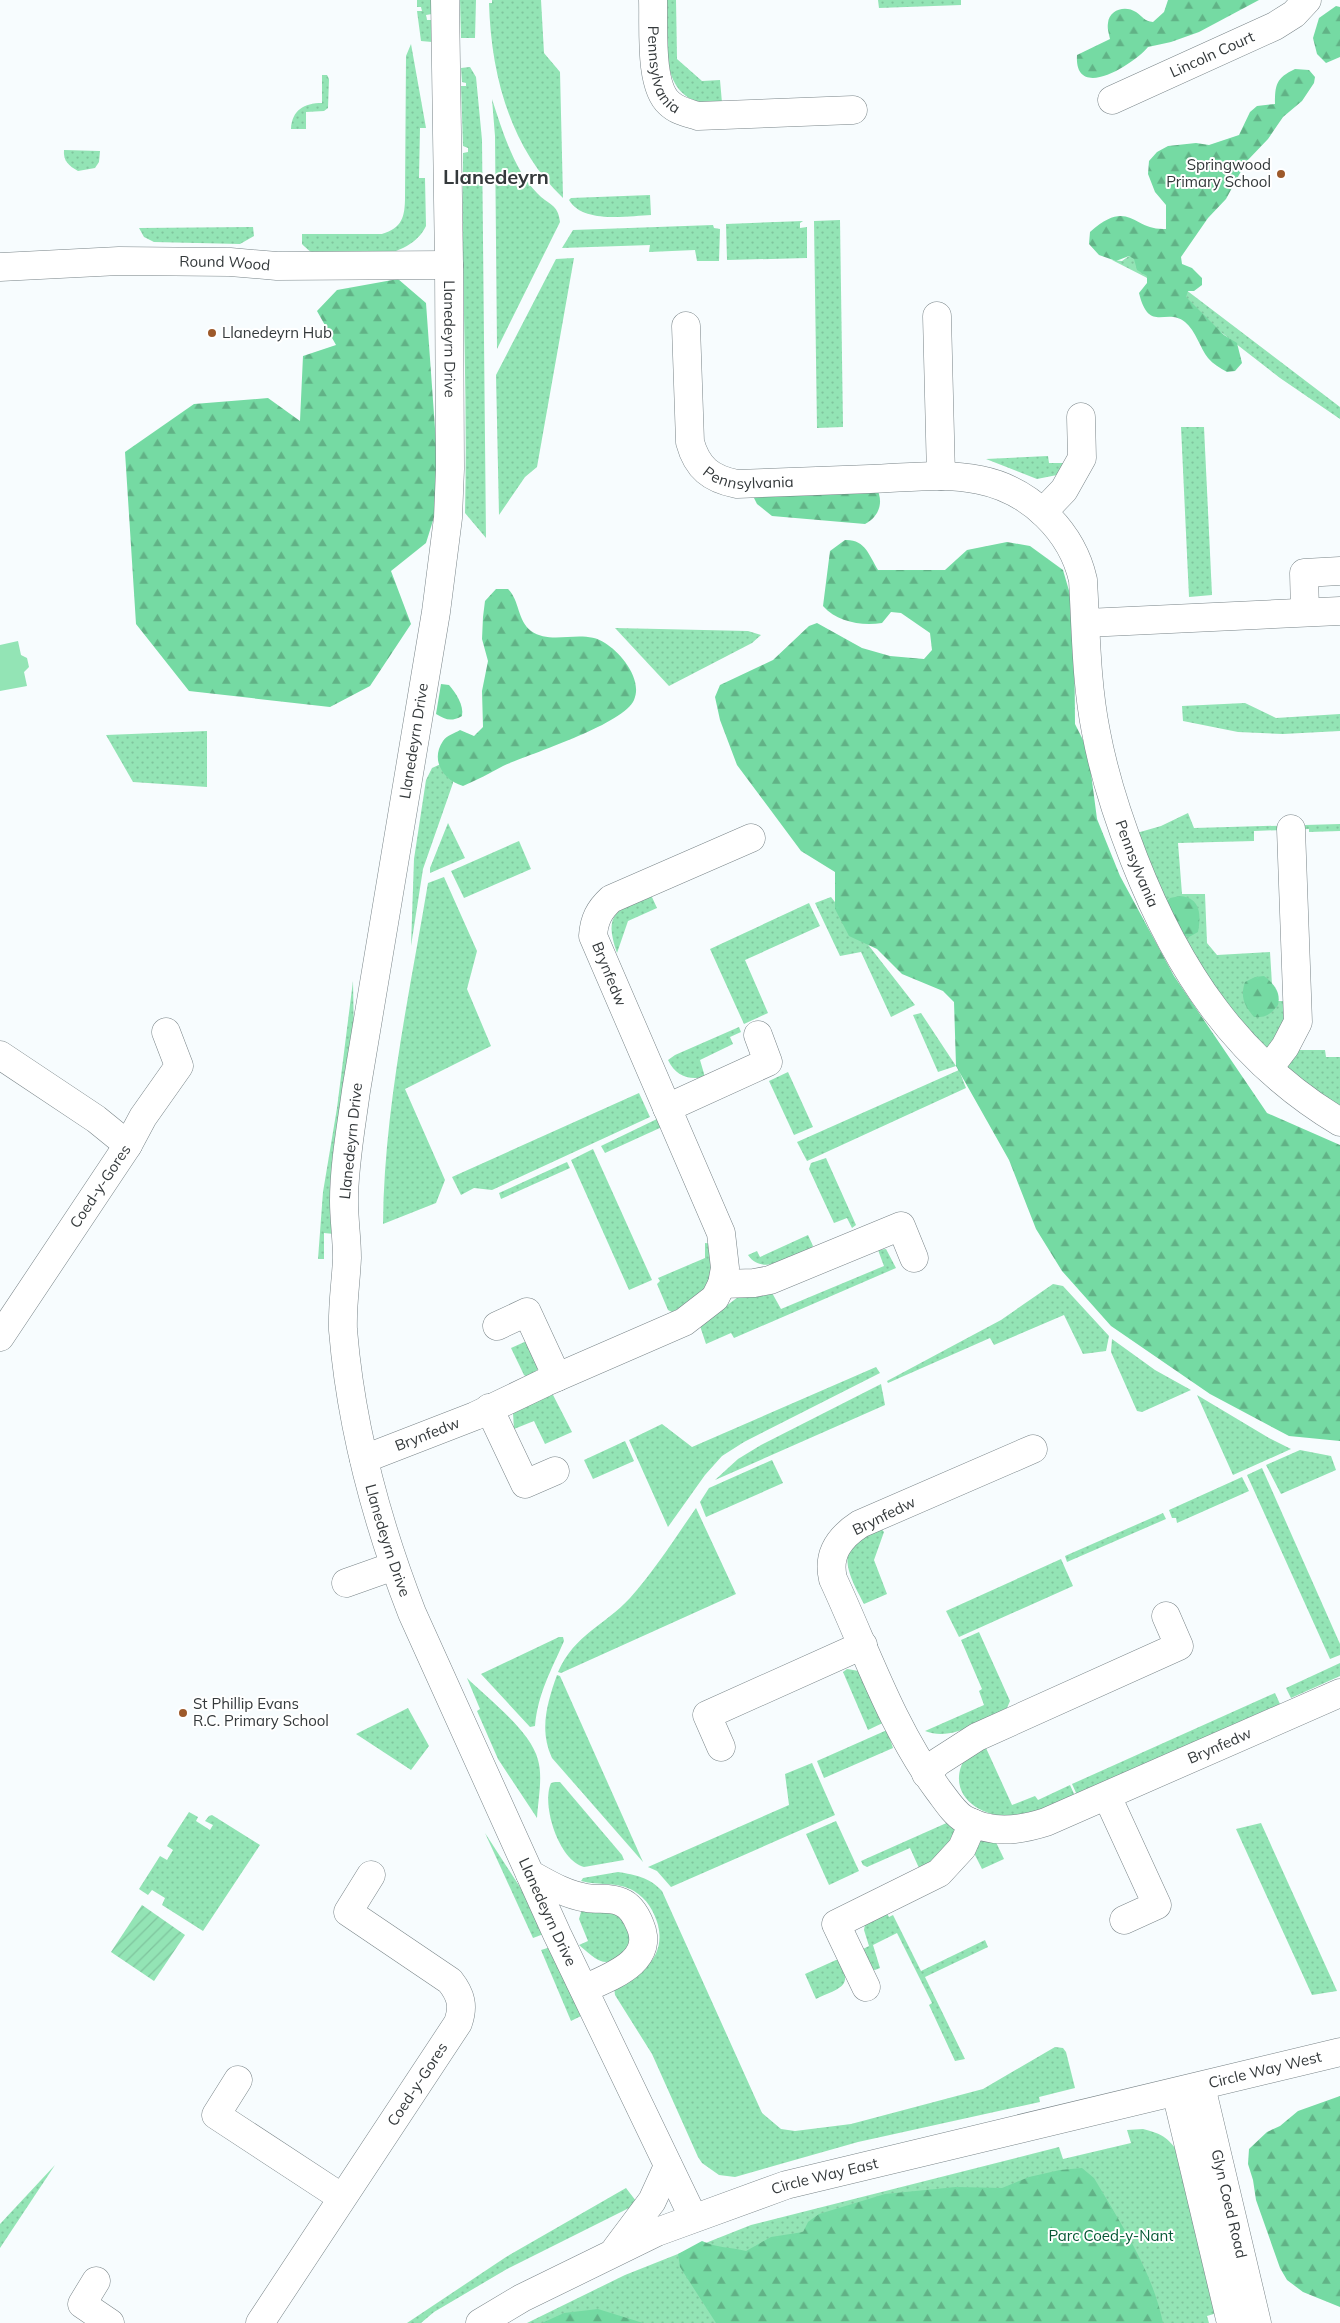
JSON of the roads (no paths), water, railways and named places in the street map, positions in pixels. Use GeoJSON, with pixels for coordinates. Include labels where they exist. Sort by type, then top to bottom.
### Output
{"type":"FeatureCollection","features":[{"type":"Feature","properties":{"kind":"street","name":"Llanedeyrn Drive"},"geometry":{"type":"LineString","coordinates":[[445,0],[450,265],[450,469],[448,518],[436,612],[356,1092],[344,1200],[347,1256],[343,1329],[364,1459],[394,1566],[412,1613],[530,1874],[693,2217]]}},
{"type":"Feature","properties":{"kind":"street","name":"Pennsylvania"},"geometry":{"type":"LineString","coordinates":[[653,0],[655,68],[659,88],[668,103],[683,112],[698,116],[853,110]]}},
{"type":"Feature","properties":{"kind":"street","name":"Lincoln Court"},"geometry":{"type":"LineString","coordinates":[[1112,100],[1275,26],[1294,14],[1307,0]]}},
{"type":"Feature","properties":{"kind":"street","name":"Round Wood"},"geometry":{"type":"LineString","coordinates":[[0,267],[119,261],[230,262],[277,266],[450,265]]}},
{"type":"Feature","properties":{"kind":"street"},"geometry":{"type":"LineString","coordinates":[[937,316],[941,476]]}},
{"type":"Feature","properties":{"kind":"street","name":"Pennsylvania"},"geometry":{"type":"LineString","coordinates":[[686,326],[690,442],[693,452],[704,471],[720,481],[737,484],[941,476],[980,480],[1008,488],[1044,512],[1070,545],[1080,567],[1096,731],[1121,824],[1164,929],[1186,969],[1226,1025],[1290,1087],[1340,1122]]}},
{"type":"Feature","properties":{"kind":"street"},"geometry":{"type":"LineString","coordinates":[[1044,512],[1064,490],[1082,458],[1082,417]]}},
{"type":"Feature","properties":{"kind":"street"},"geometry":{"type":"LineString","coordinates":[[1305,612],[1304,573],[1340,571]]}},
{"type":"Feature","properties":{"kind":"street"},"geometry":{"type":"LineString","coordinates":[[1086,623],[1340,611]]}},
{"type":"Feature","properties":{"kind":"street"},"geometry":{"type":"LineString","coordinates":[[1269,1068],[1285,1047],[1298,1022],[1291,830]]}},
{"type":"Feature","properties":{"kind":"street","name":"Brynfedw"},"geometry":{"type":"LineString","coordinates":[[364,1459],[475,1416],[557,1377],[684,1322],[715,1298],[722,1284],[724,1268],[720,1233],[597,950],[593,936],[594,922],[600,909],[611,899],[751,838]]}},
{"type":"Feature","properties":{"kind":"street","name":"Coed-y-Gores"},"geometry":{"type":"LineString","coordinates":[[0,1337],[128,1145],[143,1117],[179,1066],[166,1032]]}},
{"type":"Feature","properties":{"kind":"street"},"geometry":{"type":"LineString","coordinates":[[667,1108],[768,1062],[758,1035]]}},
{"type":"Feature","properties":{"kind":"street"},"geometry":{"type":"LineString","coordinates":[[0,1055],[96,1118],[128,1145]]}},
{"type":"Feature","properties":{"kind":"street"},"geometry":{"type":"LineString","coordinates":[[722,1284],[754,1283],[770,1280],[901,1226],[914,1258]]}},
{"type":"Feature","properties":{"kind":"street"},"geometry":{"type":"LineString","coordinates":[[497,1326],[527,1312],[557,1377]]}},
{"type":"Feature","properties":{"kind":"street"},"geometry":{"type":"LineString","coordinates":[[489,1408],[525,1484],[555,1471]]}},
{"type":"Feature","properties":{"kind":"street","name":"Brynfedw"},"geometry":{"type":"LineString","coordinates":[[1033,1449],[878,1516],[848,1532],[834,1550],[831,1569],[833,1579],[907,1745],[950,1806],[962,1818],[996,1830],[1029,1827],[1337,1703]]}},
{"type":"Feature","properties":{"kind":"street"},"geometry":{"type":"LineString","coordinates":[[346,1583],[394,1566]]}},
{"type":"Feature","properties":{"kind":"street"},"geometry":{"type":"LineString","coordinates":[[926,1774],[938,1762],[977,1736],[1179,1646],[1166,1616]]}},
{"type":"Feature","properties":{"kind":"street"},"geometry":{"type":"LineString","coordinates":[[721,1747],[707,1715],[864,1645]]}},
{"type":"Feature","properties":{"kind":"street"},"geometry":{"type":"LineString","coordinates":[[1107,1796],[1157,1905],[1124,1920]]}},
{"type":"Feature","properties":{"kind":"street"},"geometry":{"type":"LineString","coordinates":[[866,1987],[836,1924],[939,1873],[962,1848],[973,1823]]}},
{"type":"Feature","properties":{"kind":"street"},"geometry":{"type":"LineString","coordinates":[[530,1874],[577,1896],[620,1901],[629,1906],[642,1928],[640,1953],[632,1963],[618,1973],[584,1989]]}},
{"type":"Feature","properties":{"kind":"street","name":"Coed-y-Gores"},"geometry":{"type":"LineString","coordinates":[[260,2323],[341,2197],[458,2024],[462,2013],[459,1993],[450,1981],[348,1912],[371,1875]]}},
{"type":"Feature","properties":{"kind":"street","name":"Circle Way West"},"geometry":{"type":"LineString","coordinates":[[1189,2089],[1340,2052]]}},
{"type":"Feature","properties":{"kind":"street"},"geometry":{"type":"LineString","coordinates":[[238,2080],[216,2115],[341,2197]]}},
{"type":"Feature","properties":{"kind":"street","name":"Circle Way East"},"geometry":{"type":"LineString","coordinates":[[480,2323],[522,2298],[614,2252],[693,2217],[786,2184],[1189,2089]]}},
{"type":"Feature","properties":{"kind":"street","name":"Glyn Coed Road"},"geometry":{"type":"LineString","coordinates":[[1189,2089],[1230,2323]]}},
{"type":"Feature","properties":{"kind":"street","name":"Glyn Coed Road"},"geometry":{"type":"LineString","coordinates":[[1189,2089],[1257,2323]]}},
{"type":"Feature","properties":{"kind":"street"},"geometry":{"type":"LineString","coordinates":[[614,2252],[645,2211],[668,2166]]}},
{"type":"Feature","properties":{"kind":"street"},"geometry":{"type":"LineString","coordinates":[[96,2281],[82,2304],[110,2323]]}},
{"type":"Feature","properties":{"kind":"place","name":"Springwood Primary School"},"geometry":{"type":"Point","coordinates":[1281,174]}},
{"type":"Feature","properties":{"kind":"place","name":"Llanedeyrn Hub"},"geometry":{"type":"Point","coordinates":[212,333]}},
{"type":"Feature","properties":{"kind":"place","name":"St Phillip Evans R.C. Primary School"},"geometry":{"type":"Point","coordinates":[183,1713]}},
{"type":"Feature","properties":{"kind":"district","name":"Llanedeyrn"},"geometry":{"type":"Point","coordinates":[496,177]}},
{"type":"Feature","properties":{"kind":"park label","name":"Parc Coed-y-Nant"},"geometry":{"type":"Point","coordinates":[1111,2236]}}]}
